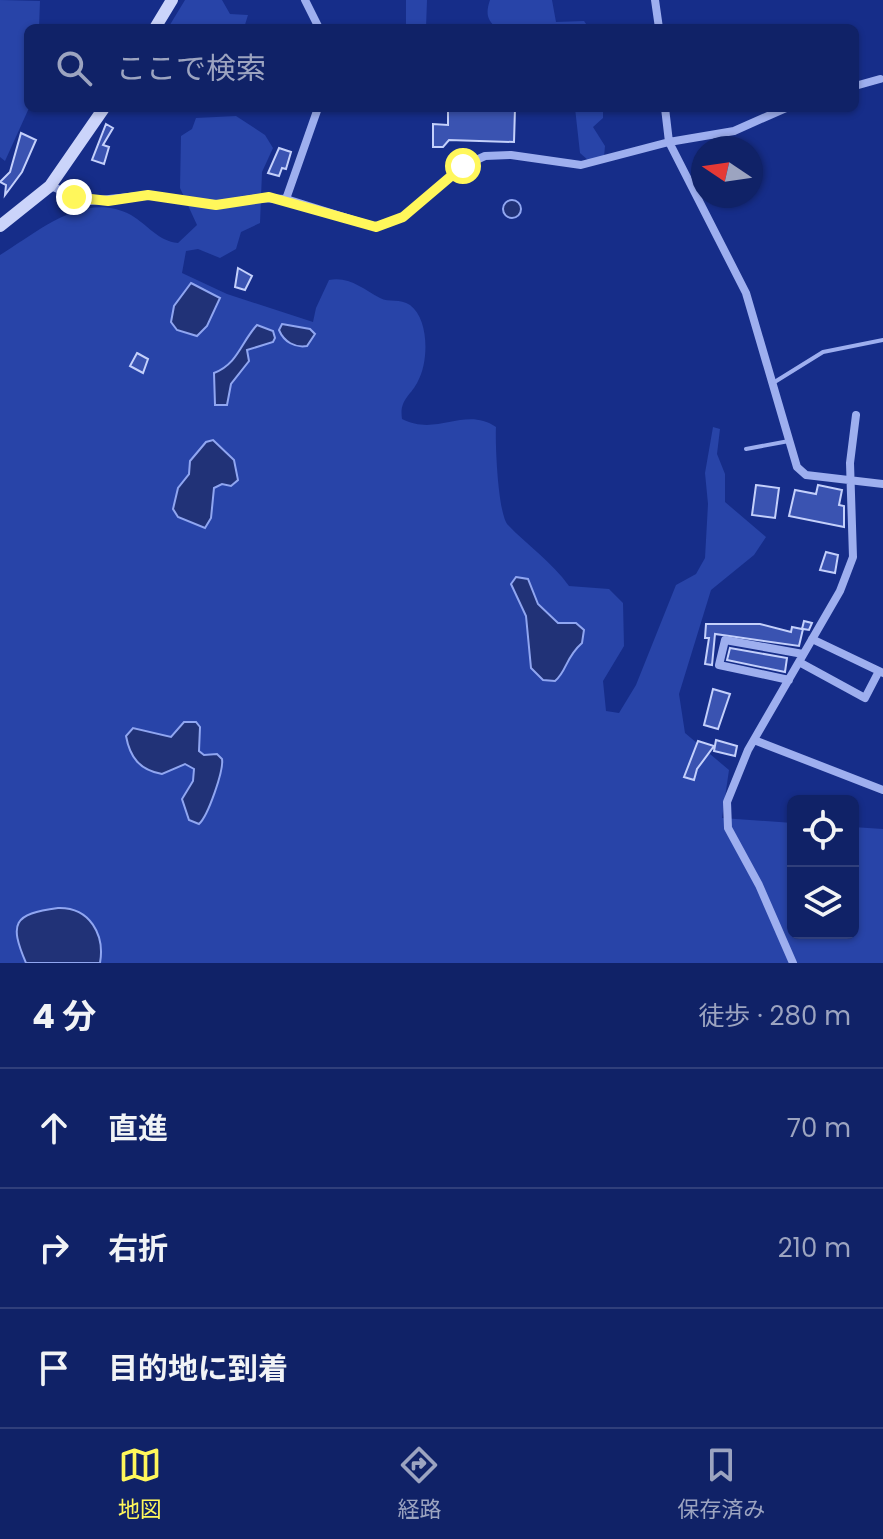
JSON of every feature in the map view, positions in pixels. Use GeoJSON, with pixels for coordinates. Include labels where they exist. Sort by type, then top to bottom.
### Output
{"type":"FeatureCollection","features":[{"type":"Feature","properties":{"kind":"main road"},"geometry":{"type":"LineString","coordinates":[[157,24],[172,0]]}},
{"type":"Feature","properties":{"kind":"main road"},"geometry":{"type":"LineString","coordinates":[[0,226],[50,186],[101,112]]}},
{"type":"Feature","properties":{"kind":"street"},"geometry":{"type":"LineString","coordinates":[[305,0],[317,24]]}},
{"type":"Feature","properties":{"kind":"street"},"geometry":{"type":"LineString","coordinates":[[655,0],[658,24]]}},
{"type":"Feature","properties":{"kind":"street"},"geometry":{"type":"LineString","coordinates":[[859,85],[880,79]]}},
{"type":"Feature","properties":{"kind":"street"},"geometry":{"type":"LineString","coordinates":[[286,199],[317,112]]}},
{"type":"Feature","properties":{"kind":"street"},"geometry":{"type":"LineString","coordinates":[[665,112],[669,142],[738,273],[797,467],[806,475],[853,483],[883,484]]}},
{"type":"Feature","properties":{"kind":"street"},"geometry":{"type":"LineString","coordinates":[[50,186],[90,201],[148,195],[216,205],[258,198],[286,199],[376,227],[403,217],[463,166],[485,156],[511,155],[581,165],[669,142],[734,131],[777,112]]}},
{"type":"Feature","properties":{"kind":"street"},"geometry":{"type":"LineString","coordinates":[[793,963],[727,819],[729,794],[754,740],[840,591],[853,557],[850,463],[856,415]]}},
{"type":"Feature","properties":{"kind":"street"},"geometry":{"type":"LineString","coordinates":[[789,680],[719,665],[725,640],[801,658],[865,698],[881,672],[812,639]]}},
{"type":"Feature","properties":{"kind":"street"},"geometry":{"type":"LineString","coordinates":[[754,740],[883,790]]}},
{"type":"Feature","properties":{"kind":"lane"},"geometry":{"type":"LineString","coordinates":[[773,383],[823,352],[883,340]]}},
{"type":"Feature","properties":{"kind":"lane"},"geometry":{"type":"LineString","coordinates":[[746,449],[789,441]]}},
{"type":"Feature","properties":{"kind":"shaded area"},"geometry":{"type":"Polygon","coordinates":[[[0,0],[40,1],[39,24],[24,24],[24,112],[27,112],[5,161],[0,157],[0,0]]]}},
{"type":"Feature","properties":{"kind":"shaded area"},"geometry":{"type":"Polygon","coordinates":[[[185,0],[222,0],[230,14],[248,15],[245,24],[170,24],[185,0]]]}},
{"type":"Feature","properties":{"kind":"shaded area"},"geometry":{"type":"Polygon","coordinates":[[[406,0],[427,0],[426,24],[406,24],[406,0]]]}},
{"type":"Feature","properties":{"kind":"shaded area"},"geometry":{"type":"Polygon","coordinates":[[[490,0],[552,0],[556,22],[584,21],[586,24],[493,24],[488,8],[490,0]]]}},
{"type":"Feature","properties":{"kind":"shaded area"},"geometry":{"type":"Polygon","coordinates":[[[575,112],[603,112],[603,118],[593,127],[605,146],[604,157],[589,161],[580,153],[575,112]]]}},
{"type":"Feature","properties":{"kind":"shaded area"},"geometry":{"type":"Polygon","coordinates":[[[236,116],[265,135],[273,148],[262,172],[260,223],[241,232],[236,249],[220,258],[198,249],[186,251],[182,273],[227,294],[313,322],[329,280],[336,279],[362,287],[383,299],[410,305],[416,311],[424,330],[424,363],[422,373],[402,407],[402,419],[427,425],[473,419],[496,427],[500,494],[508,525],[569,586],[609,589],[623,603],[624,646],[603,681],[606,711],[619,713],[636,685],[676,585],[696,574],[705,558],[708,504],[705,473],[713,427],[720,429],[717,454],[725,474],[725,502],[766,537],[754,555],[711,590],[679,694],[685,733],[729,770],[722,818],[787,823],[787,939],[859,939],[859,827],[883,829],[883,963],[0,963],[0,255],[62,217],[96,207],[131,215],[159,236],[178,243],[197,225],[180,188],[181,136],[192,129],[196,118],[236,116]]]}},
{"type":"Feature","properties":{"kind":"shaded area"},"geometry":{"type":"Polygon","coordinates":[[[512,200],[521,209],[512,218],[503,209],[512,200]]]}},
{"type":"Feature","properties":{"kind":"shaded area"},"geometry":{"type":"Polygon","coordinates":[[[191,283],[220,298],[207,326],[197,336],[177,330],[171,322],[174,306],[191,283]]]}},
{"type":"Feature","properties":{"kind":"shaded area"},"geometry":{"type":"Polygon","coordinates":[[[282,324],[310,329],[315,334],[307,346],[294,345],[281,334],[282,324]]]}},
{"type":"Feature","properties":{"kind":"shaded area"},"geometry":{"type":"Polygon","coordinates":[[[257,325],[273,331],[273,342],[247,350],[249,361],[231,384],[227,405],[215,405],[214,373],[229,364],[257,325]]]}},
{"type":"Feature","properties":{"kind":"shaded area"},"geometry":{"type":"Polygon","coordinates":[[[213,440],[234,460],[238,480],[231,486],[222,484],[214,488],[211,518],[205,528],[178,517],[173,509],[178,488],[189,474],[190,461],[206,442],[213,440]]]}},
{"type":"Feature","properties":{"kind":"shaded area"},"geometry":{"type":"Polygon","coordinates":[[[516,577],[528,579],[538,604],[558,623],[576,623],[584,630],[582,643],[555,681],[543,680],[531,668],[526,616],[511,584],[516,577]]]}},
{"type":"Feature","properties":{"kind":"shaded area"},"geometry":{"type":"Polygon","coordinates":[[[184,722],[196,722],[200,727],[199,751],[204,755],[217,754],[222,759],[215,793],[199,824],[189,820],[182,799],[193,781],[194,769],[185,764],[162,774],[148,769],[133,757],[126,736],[133,728],[171,737],[184,722]]]}},
{"type":"Feature","properties":{"kind":"shaded area"},"geometry":{"type":"Polygon","coordinates":[[[58,908],[79,912],[93,925],[100,942],[100,963],[26,963],[18,938],[19,923],[24,917],[58,908]]]}},
{"type":"Feature","properties":{"kind":"building"},"geometry":{"type":"Polygon","coordinates":[[[448,112],[515,112],[514,142],[449,140],[443,147],[433,147],[433,124],[448,125],[448,112]]]}},
{"type":"Feature","properties":{"kind":"building"},"geometry":{"type":"Polygon","coordinates":[[[106,124],[113,128],[103,145],[109,147],[104,164],[92,160],[106,124]]]}},
{"type":"Feature","properties":{"kind":"building"},"geometry":{"type":"Polygon","coordinates":[[[21,133],[36,140],[22,172],[5,195],[6,185],[0,182],[10,172],[21,133]]]}},
{"type":"Feature","properties":{"kind":"building"},"geometry":{"type":"Polygon","coordinates":[[[279,148],[291,152],[286,169],[282,168],[279,176],[268,173],[279,148]]]}},
{"type":"Feature","properties":{"kind":"building"},"geometry":{"type":"Polygon","coordinates":[[[238,268],[252,276],[245,290],[235,287],[238,268]]]}},
{"type":"Feature","properties":{"kind":"building"},"geometry":{"type":"Polygon","coordinates":[[[137,353],[148,359],[143,373],[130,366],[137,353]]]}},
{"type":"Feature","properties":{"kind":"building"},"geometry":{"type":"Polygon","coordinates":[[[756,485],[779,488],[775,518],[752,515],[756,485]]]}},
{"type":"Feature","properties":{"kind":"building"},"geometry":{"type":"Polygon","coordinates":[[[818,485],[842,490],[839,505],[844,506],[844,527],[789,516],[795,490],[816,494],[818,485]]]}},
{"type":"Feature","properties":{"kind":"building"},"geometry":{"type":"Polygon","coordinates":[[[826,552],[838,555],[835,573],[820,570],[826,552]]]}},
{"type":"Feature","properties":{"kind":"building"},"geometry":{"type":"Polygon","coordinates":[[[804,621],[812,623],[809,630],[803,629],[799,646],[715,634],[712,665],[705,664],[709,638],[705,638],[706,624],[760,624],[791,632],[792,627],[802,629],[804,621]]]}},
{"type":"Feature","properties":{"kind":"building"},"geometry":{"type":"Polygon","coordinates":[[[730,648],[787,658],[785,672],[727,660],[730,648]]]}},
{"type":"Feature","properties":{"kind":"building"},"geometry":{"type":"Polygon","coordinates":[[[713,689],[730,694],[718,729],[704,725],[713,689]]]}},
{"type":"Feature","properties":{"kind":"building"},"geometry":{"type":"Polygon","coordinates":[[[716,740],[737,746],[735,756],[714,751],[716,740]]]}},
{"type":"Feature","properties":{"kind":"building"},"geometry":{"type":"Polygon","coordinates":[[[698,741],[714,746],[697,769],[694,780],[684,777],[698,741]]]}},
{"type":"Feature","properties":{"kind":"route"},"geometry":{"type":"LineString","coordinates":[[74,197],[108,201],[148,195],[166,196],[216,205],[269,197],[286,199],[376,227],[390,225],[403,217],[463,166]]}}]}
